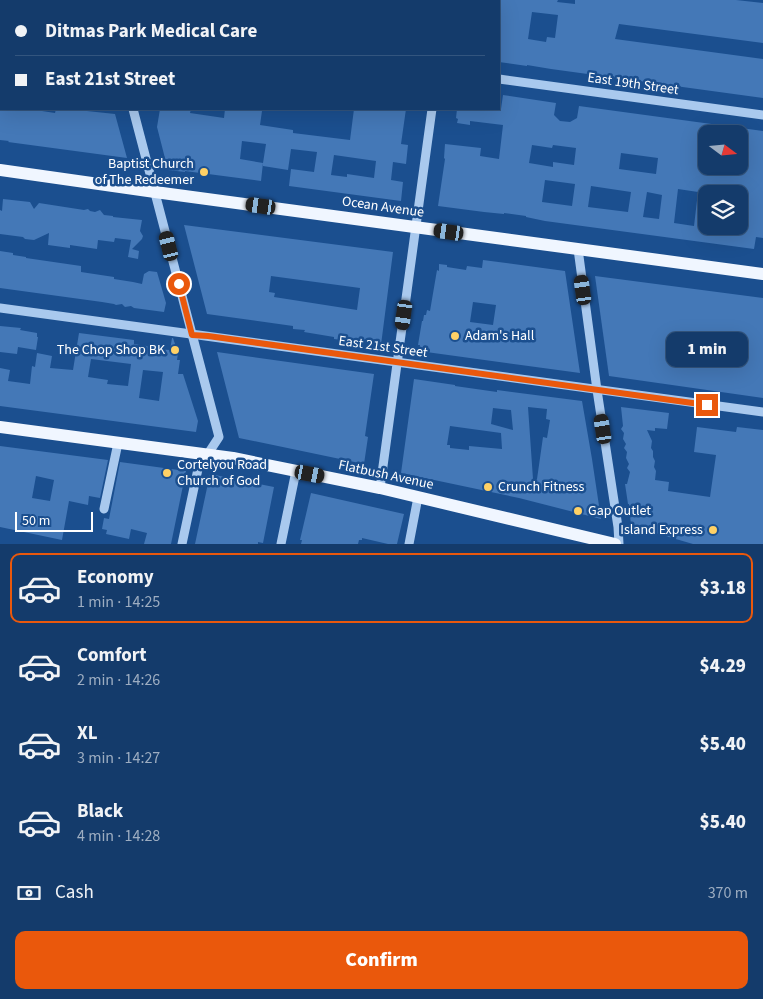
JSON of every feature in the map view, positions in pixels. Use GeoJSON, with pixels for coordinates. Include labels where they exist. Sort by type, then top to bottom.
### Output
{"type":"FeatureCollection","features":[{"type":"Feature","properties":{"kind":"main road","name":"Ocean Avenue"},"geometry":{"type":"LineString","coordinates":[[0,170],[763,274]]}},
{"type":"Feature","properties":{"kind":"main road","name":"Flatbush Avenue"},"geometry":{"type":"LineString","coordinates":[[0,427],[233,458],[380,488],[615,544]]}},
{"type":"Feature","properties":{"kind":"street","name":"East 19th Street"},"geometry":{"type":"LineString","coordinates":[[500,79],[763,116]]}},
{"type":"Feature","properties":{"kind":"street"},"geometry":{"type":"LineString","coordinates":[[133,110],[219,437],[198,469],[182,544]]}},
{"type":"Feature","properties":{"kind":"street"},"geometry":{"type":"LineString","coordinates":[[380,488],[432,110]]}},
{"type":"Feature","properties":{"kind":"street"},"geometry":{"type":"LineString","coordinates":[[578,249],[619,544]]}},
{"type":"Feature","properties":{"kind":"street","name":"East 21st Street"},"geometry":{"type":"LineString","coordinates":[[0,308],[763,412]]}},
{"type":"Feature","properties":{"kind":"street"},"geometry":{"type":"LineString","coordinates":[[104,509],[118,443]]}},
{"type":"Feature","properties":{"kind":"street"},"geometry":{"type":"LineString","coordinates":[[281,544],[296,471]]}},
{"type":"Feature","properties":{"kind":"street"},"geometry":{"type":"LineString","coordinates":[[409,544],[418,497]]}},
{"type":"Feature","properties":{"kind":"building"},"geometry":{"type":"Polygon","coordinates":[[[500,0],[558,0],[557,2],[575,4],[575,0],[736,0],[763,3],[763,43],[619,24],[615,39],[763,59],[763,98],[500,62],[500,0]],[[532,12],[528,39],[546,42],[547,37],[555,38],[558,15],[532,12]]]}},
{"type":"Feature","properties":{"kind":"building"},"geometry":{"type":"Polygon","coordinates":[[[503,95],[556,103],[554,115],[560,121],[570,122],[577,118],[579,106],[719,125],[698,125],[698,175],[748,175],[748,129],[763,131],[763,238],[756,237],[754,249],[545,221],[504,213],[438,206],[445,159],[445,144],[481,148],[480,156],[499,159],[503,125],[470,121],[470,125],[457,123],[457,110],[500,110],[503,95]],[[532,145],[529,163],[553,167],[553,162],[574,165],[576,148],[553,145],[552,148],[532,145]],[[621,153],[619,169],[656,174],[658,158],[621,153]],[[545,180],[542,202],[572,206],[575,184],[545,180]],[[591,186],[588,207],[628,212],[631,192],[591,186]],[[678,189],[674,223],[694,226],[698,192],[678,189]],[[647,192],[643,217],[659,219],[662,195],[647,192]]]}},
{"type":"Feature","properties":{"kind":"building"},"geometry":{"type":"Polygon","coordinates":[[[0,110],[36,110],[55,113],[56,110],[77,110],[115,114],[127,158],[8,142],[0,140],[0,110]]]}},
{"type":"Feature","properties":{"kind":"building"},"geometry":{"type":"Polygon","coordinates":[[[160,110],[191,110],[190,113],[224,118],[225,110],[256,110],[262,111],[260,125],[293,130],[293,133],[350,140],[354,110],[406,110],[401,144],[408,145],[406,164],[393,162],[391,180],[403,182],[401,201],[289,186],[291,169],[314,172],[317,152],[291,149],[288,170],[263,166],[263,163],[261,181],[168,170],[157,127],[160,110]],[[242,141],[240,159],[263,163],[266,144],[242,141]],[[334,155],[331,175],[347,177],[347,174],[374,178],[376,161],[334,155]]]}},
{"type":"Feature","properties":{"kind":"building"},"geometry":{"type":"Polygon","coordinates":[[[3,199],[30,202],[34,209],[39,203],[88,209],[95,212],[100,210],[104,215],[142,220],[140,231],[143,236],[142,239],[132,249],[139,251],[138,259],[128,257],[131,240],[115,238],[114,242],[98,240],[97,249],[70,245],[70,248],[48,245],[49,233],[34,240],[0,234],[0,210],[2,211],[3,199]]]}},
{"type":"Feature","properties":{"kind":"building"},"geometry":{"type":"Polygon","coordinates":[[[184,225],[393,252],[381,345],[334,339],[334,337],[293,329],[293,326],[207,314],[184,225]],[[271,276],[269,292],[275,293],[274,297],[357,310],[360,288],[271,276]]]}},
{"type":"Feature","properties":{"kind":"building"},"geometry":{"type":"Polygon","coordinates":[[[0,251],[26,258],[81,266],[81,272],[142,284],[144,274],[149,271],[157,272],[166,303],[164,312],[131,306],[125,307],[122,304],[116,305],[0,288],[0,251]]]}},
{"type":"Feature","properties":{"kind":"building"},"geometry":{"type":"Polygon","coordinates":[[[483,260],[565,271],[580,373],[419,351],[420,345],[418,345],[422,321],[427,310],[430,311],[439,264],[466,270],[467,266],[482,268],[483,260]],[[473,302],[470,322],[493,325],[496,305],[473,302]]]}},
{"type":"Feature","properties":{"kind":"building"},"geometry":{"type":"Polygon","coordinates":[[[595,276],[763,298],[763,398],[609,376],[595,276]]]}},
{"type":"Feature","properties":{"kind":"building"},"geometry":{"type":"Polygon","coordinates":[[[0,326],[21,328],[20,330],[37,333],[36,350],[18,347],[17,354],[0,352],[0,326]]]}},
{"type":"Feature","properties":{"kind":"building"},"geometry":{"type":"Polygon","coordinates":[[[79,333],[134,340],[134,344],[153,347],[153,349],[170,350],[173,338],[178,353],[177,360],[180,360],[178,374],[183,374],[198,421],[196,432],[0,406],[0,368],[10,370],[8,381],[30,384],[32,366],[35,367],[37,353],[52,356],[50,368],[73,370],[79,333]],[[91,359],[88,377],[108,380],[107,384],[128,386],[131,364],[91,359]],[[143,370],[139,398],[159,401],[163,372],[143,370]]]}},
{"type":"Feature","properties":{"kind":"building"},"geometry":{"type":"Polygon","coordinates":[[[217,352],[374,374],[365,436],[368,437],[364,464],[239,438],[217,352]]]}},
{"type":"Feature","properties":{"kind":"building"},"geometry":{"type":"Polygon","coordinates":[[[414,379],[497,392],[497,390],[582,401],[601,519],[519,498],[401,473],[414,379]],[[528,407],[533,479],[537,479],[543,437],[547,438],[550,420],[546,419],[547,409],[528,407]],[[493,408],[491,424],[513,430],[511,410],[493,408]],[[450,426],[447,445],[450,445],[450,448],[469,450],[469,446],[502,449],[501,433],[450,426]]]}},
{"type":"Feature","properties":{"kind":"building"},"geometry":{"type":"Polygon","coordinates":[[[621,407],[669,413],[667,429],[655,428],[655,431],[647,430],[652,441],[651,448],[656,471],[655,480],[669,482],[668,491],[710,497],[716,455],[694,452],[697,427],[736,432],[737,427],[763,430],[763,544],[693,544],[631,526],[625,484],[627,484],[630,472],[627,468],[629,464],[626,458],[627,452],[624,448],[626,444],[623,439],[624,433],[621,429],[623,426],[621,407]]]}},
{"type":"Feature","properties":{"kind":"building"},"geometry":{"type":"Polygon","coordinates":[[[0,446],[108,460],[100,498],[89,496],[88,505],[69,501],[62,540],[0,527],[0,446]],[[36,476],[32,498],[50,501],[54,480],[36,476]]]}},
{"type":"Feature","properties":{"kind":"building"},"geometry":{"type":"Polygon","coordinates":[[[120,462],[186,471],[171,544],[144,544],[147,533],[131,529],[129,539],[106,534],[107,530],[102,529],[104,518],[109,519],[120,462]]]}},
{"type":"Feature","properties":{"kind":"building"},"geometry":{"type":"Polygon","coordinates":[[[210,474],[274,487],[263,543],[195,544],[210,474]]]}},
{"type":"Feature","properties":{"kind":"building"},"geometry":{"type":"Polygon","coordinates":[[[311,493],[404,514],[397,544],[388,544],[362,538],[358,544],[301,544],[302,540],[300,540],[311,493]]]}},
{"type":"Feature","properties":{"kind":"place","name":"Baptist Church of The Redeemer"},"geometry":{"type":"Point","coordinates":[204,172]}},
{"type":"Feature","properties":{"kind":"place","name":"Adam's Hall"},"geometry":{"type":"Point","coordinates":[455,336]}},
{"type":"Feature","properties":{"kind":"place","name":"The Chop Shop BK"},"geometry":{"type":"Point","coordinates":[175,350]}},
{"type":"Feature","properties":{"kind":"place","name":"Cortelyou Road Church of God"},"geometry":{"type":"Point","coordinates":[167,473]}},
{"type":"Feature","properties":{"kind":"place","name":"Crunch Fitness"},"geometry":{"type":"Point","coordinates":[488,487]}},
{"type":"Feature","properties":{"kind":"place","name":"Gap Outlet"},"geometry":{"type":"Point","coordinates":[578,511]}},
{"type":"Feature","properties":{"kind":"place","name":"Island Express"},"geometry":{"type":"Point","coordinates":[713,530]}},
{"type":"Feature","properties":{"kind":"route"},"geometry":{"type":"LineString","coordinates":[[179,284],[192,335],[707,405]]}}]}
